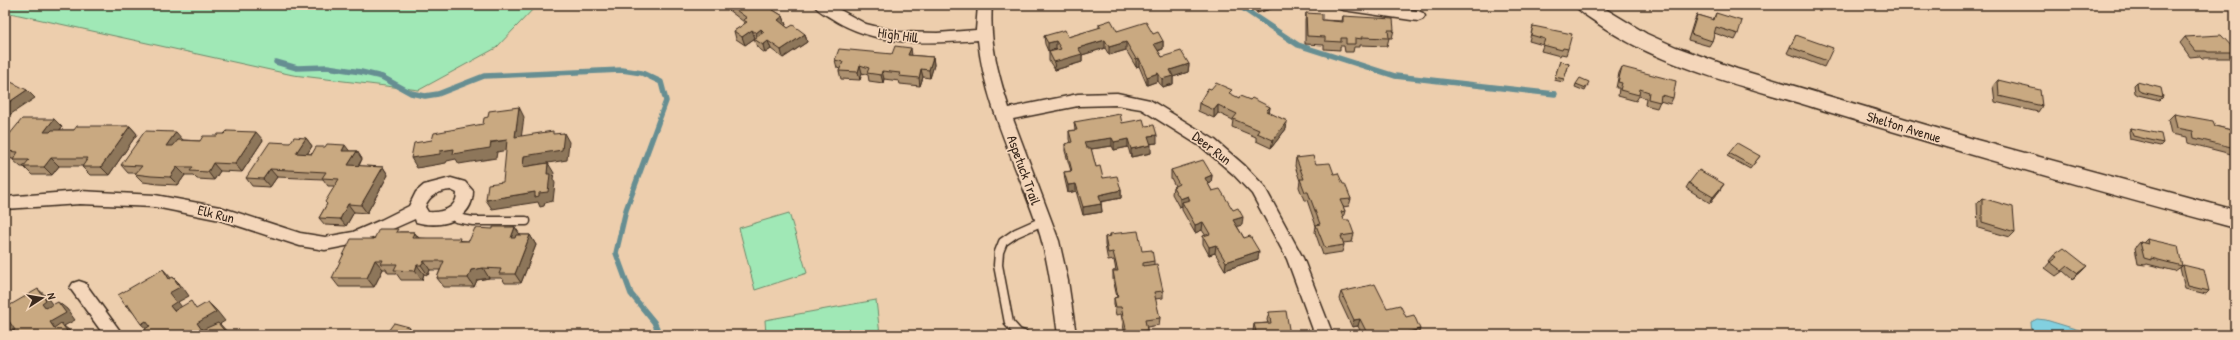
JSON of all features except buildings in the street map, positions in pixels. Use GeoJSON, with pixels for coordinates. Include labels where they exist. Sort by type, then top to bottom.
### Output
{"type":"FeatureCollection","features":[{"type":"Feature","properties":{"kind":"main road","name":"Shelton Avenue"},"geometry":{"type":"LineString","coordinates":[[1585,5],[1604,20],[1636,37],[1680,56],[1724,71],[1968,147],[2235,219]]}},
{"type":"Feature","properties":{"kind":"street","name":"High Hill"},"geometry":{"type":"LineString","coordinates":[[821,5],[851,24],[884,36],[917,39],[982,35]]}},
{"type":"Feature","properties":{"kind":"street","name":"Aspetuck Trail"},"geometry":{"type":"LineString","coordinates":[[985,5],[982,35],[990,70],[1058,268],[1067,335]]}},
{"type":"Feature","properties":{"kind":"street"},"geometry":{"type":"LineString","coordinates":[[1343,5],[1418,16]]}},
{"type":"Feature","properties":{"kind":"street","name":"Deer Run"},"geometry":{"type":"LineString","coordinates":[[1005,115],[1078,100],[1103,98],[1138,102],[1173,120],[1227,159],[1258,190],[1295,258],[1324,335]]}},
{"type":"Feature","properties":{"kind":"street"},"geometry":{"type":"LineString","coordinates":[[451,184],[462,188],[465,195],[461,206],[454,213],[443,218],[431,220],[422,217],[417,210],[418,203],[426,192],[441,185],[451,184]]}},
{"type":"Feature","properties":{"kind":"street","name":"Elk Run"},"geometry":{"type":"LineString","coordinates":[[5,203],[49,198],[84,197],[156,202],[203,209],[267,227],[300,239],[325,244],[358,236],[417,210]]}},
{"type":"Feature","properties":{"kind":"street"},"geometry":{"type":"LineString","coordinates":[[79,288],[114,335]]}},
{"type":"Feature","properties":{"kind":"lane"},"geometry":{"type":"LineString","coordinates":[[454,213],[456,218],[473,221],[526,221]]}},
{"type":"Feature","properties":{"kind":"lane"},"geometry":{"type":"LineString","coordinates":[[1024,335],[1018,333],[1009,323],[998,265],[999,252],[1003,242],[1016,232],[1043,221]]}},
{"type":"Feature","properties":{"kind":"green space"},"geometry":{"type":"Polygon","coordinates":[[[5,5],[537,5],[496,48],[419,90],[293,75],[5,12],[5,5]]]}},
{"type":"Feature","properties":{"kind":"green space"},"geometry":{"type":"Polygon","coordinates":[[[789,213],[807,273],[755,290],[739,228],[789,213]]]}},
{"type":"Feature","properties":{"kind":"green space"},"geometry":{"type":"Polygon","coordinates":[[[876,300],[880,335],[766,335],[765,320],[876,300]]]}},
{"type":"Feature","properties":{"kind":"water"},"geometry":{"type":"Polygon","coordinates":[[[2037,319],[2046,320],[2092,334],[2109,335],[2032,335],[2031,322],[2037,319]]]}},
{"type":"Feature","properties":{"kind":"waterway"},"geometry":{"type":"LineString","coordinates":[[1238,5],[1298,45],[1395,76],[1555,94]]}},
{"type":"Feature","properties":{"kind":"waterway"},"geometry":{"type":"LineString","coordinates":[[276,62],[297,68],[327,67],[361,72],[382,77],[411,93],[425,96],[438,94],[484,76],[622,70],[642,73],[661,82],[666,101],[626,210],[616,253],[631,294],[654,322],[660,335]]}}]}
